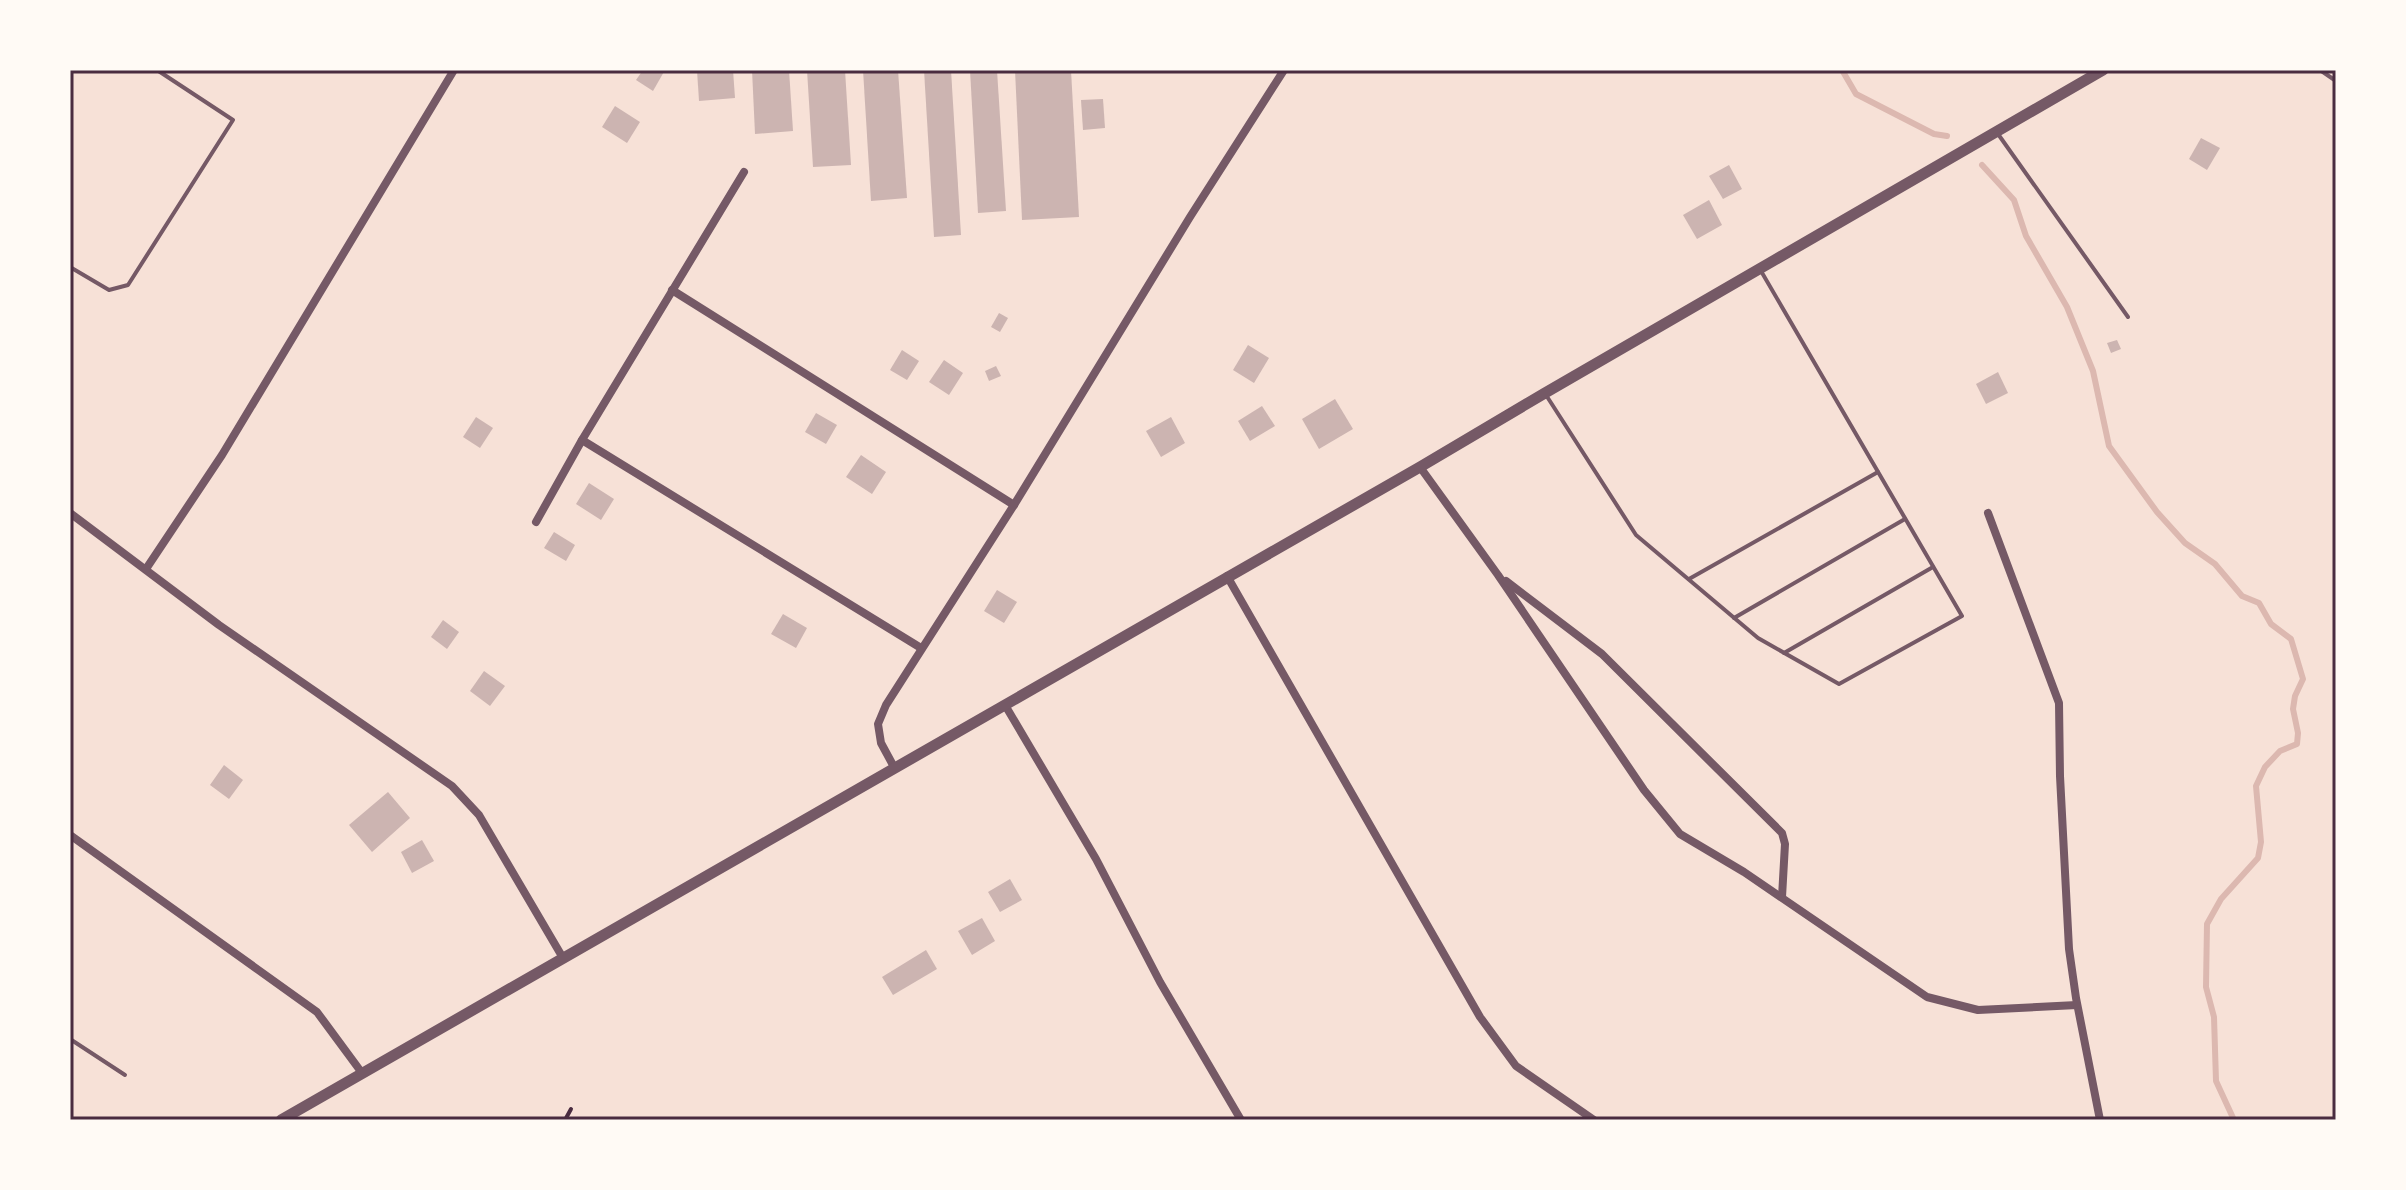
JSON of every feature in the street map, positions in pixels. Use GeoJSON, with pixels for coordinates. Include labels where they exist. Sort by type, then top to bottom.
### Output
{"type":"FeatureCollection","features":[{"type":"Feature","properties":{"kind":"street"},"geometry":{"type":"LineString","coordinates":[[146,569],[222,455],[454,70]]}},
{"type":"Feature","properties":{"kind":"street"},"geometry":{"type":"LineString","coordinates":[[894,767],[881,743],[878,724],[886,705],[1284,70]]}},
{"type":"Feature","properties":{"kind":"street"},"geometry":{"type":"LineString","coordinates":[[281,1120],[1420,467],[2103,70]]}},
{"type":"Feature","properties":{"kind":"street"},"geometry":{"type":"LineString","coordinates":[[536,522],[744,172]]}},
{"type":"Feature","properties":{"kind":"street"},"geometry":{"type":"LineString","coordinates":[[672,290],[1014,505]]}},
{"type":"Feature","properties":{"kind":"street"},"geometry":{"type":"LineString","coordinates":[[582,440],[921,648]]}},
{"type":"Feature","properties":{"kind":"street"},"geometry":{"type":"LineString","coordinates":[[1420,467],[1498,575],[1644,790],[1680,834],[1782,897],[1927,997],[1978,1010],[2077,1005]]}},
{"type":"Feature","properties":{"kind":"street"},"geometry":{"type":"LineString","coordinates":[[70,513],[219,625],[452,786],[479,815],[563,958]]}},
{"type":"Feature","properties":{"kind":"street"},"geometry":{"type":"LineString","coordinates":[[1988,513],[2059,703],[2066,908],[2077,1005],[2100,1120]]}},
{"type":"Feature","properties":{"kind":"street"},"geometry":{"type":"LineString","coordinates":[[1498,575],[1602,654],[1782,833],[1785,844],[1782,897]]}},
{"type":"Feature","properties":{"kind":"street"},"geometry":{"type":"LineString","coordinates":[[1227,576],[1480,1017],[1516,1066],[1594,1120]]}},
{"type":"Feature","properties":{"kind":"street"},"geometry":{"type":"LineString","coordinates":[[1005,705],[1096,859],[1160,982],[1241,1120]]}},
{"type":"Feature","properties":{"kind":"street"},"geometry":{"type":"LineString","coordinates":[[70,835],[317,1012],[362,1073]]}},
{"type":"Feature","properties":{"kind":"lane"},"geometry":{"type":"LineString","coordinates":[[70,267],[109,290],[128,285],[233,120],[157,70]]}},
{"type":"Feature","properties":{"kind":"lane"},"geometry":{"type":"LineString","coordinates":[[166,76],[170,70]]}},
{"type":"Feature","properties":{"kind":"lane"},"geometry":{"type":"LineString","coordinates":[[2320,70],[2336,81]]}},
{"type":"Feature","properties":{"kind":"lane"},"geometry":{"type":"LineString","coordinates":[[1996,132],[2128,317]]}},
{"type":"Feature","properties":{"kind":"lane"},"geometry":{"type":"LineString","coordinates":[[1545,393],[1636,535],[1758,638],[1839,684],[1962,616],[1759,269]]}},
{"type":"Feature","properties":{"kind":"lane"},"geometry":{"type":"LineString","coordinates":[[1689,579],[1878,472]]}},
{"type":"Feature","properties":{"kind":"lane"},"geometry":{"type":"LineString","coordinates":[[1733,618],[1905,519]]}},
{"type":"Feature","properties":{"kind":"lane"},"geometry":{"type":"LineString","coordinates":[[1784,653],[1933,567]]}},
{"type":"Feature","properties":{"kind":"lane"},"geometry":{"type":"LineString","coordinates":[[70,1039],[125,1075]]}},
{"type":"Feature","properties":{"kind":"path"},"geometry":{"type":"LineString","coordinates":[[565,1120],[571,1109]]}},
{"type":"Feature","properties":{"kind":"building"},"geometry":{"type":"Polygon","coordinates":[[[643,70],[665,70],[653,91],[636,80],[643,70]]]}},
{"type":"Feature","properties":{"kind":"building"},"geometry":{"type":"Polygon","coordinates":[[[697,70],[733,70],[735,98],[699,101],[697,70]]]}},
{"type":"Feature","properties":{"kind":"building"},"geometry":{"type":"Polygon","coordinates":[[[752,70],[789,70],[793,131],[755,134],[752,70]]]}},
{"type":"Feature","properties":{"kind":"building"},"geometry":{"type":"Polygon","coordinates":[[[807,70],[845,70],[851,165],[813,167],[807,70]]]}},
{"type":"Feature","properties":{"kind":"building"},"geometry":{"type":"Polygon","coordinates":[[[863,70],[898,70],[907,198],[871,201],[863,70]]]}},
{"type":"Feature","properties":{"kind":"building"},"geometry":{"type":"Polygon","coordinates":[[[924,70],[951,70],[961,235],[934,237],[924,70]]]}},
{"type":"Feature","properties":{"kind":"building"},"geometry":{"type":"Polygon","coordinates":[[[970,70],[997,70],[1006,211],[978,213],[970,70]]]}},
{"type":"Feature","properties":{"kind":"building"},"geometry":{"type":"Polygon","coordinates":[[[1015,70],[1071,70],[1079,217],[1022,220],[1015,70]]]}},
{"type":"Feature","properties":{"kind":"building"},"geometry":{"type":"Polygon","coordinates":[[[1103,99],[1105,128],[1083,130],[1081,100],[1103,99]]]}},
{"type":"Feature","properties":{"kind":"building"},"geometry":{"type":"Polygon","coordinates":[[[615,106],[640,122],[627,143],[602,127],[615,106]]]}},
{"type":"Feature","properties":{"kind":"building"},"geometry":{"type":"Polygon","coordinates":[[[2201,138],[2220,148],[2207,170],[2189,159],[2201,138]]]}},
{"type":"Feature","properties":{"kind":"building"},"geometry":{"type":"Polygon","coordinates":[[[1729,165],[1742,189],[1723,199],[1709,176],[1729,165]]]}},
{"type":"Feature","properties":{"kind":"building"},"geometry":{"type":"Polygon","coordinates":[[[1709,200],[1722,225],[1697,239],[1683,215],[1709,200]]]}},
{"type":"Feature","properties":{"kind":"building"},"geometry":{"type":"Polygon","coordinates":[[[999,313],[1008,318],[1000,332],[991,327],[999,313]]]}},
{"type":"Feature","properties":{"kind":"building"},"geometry":{"type":"Polygon","coordinates":[[[2117,340],[2121,349],[2111,353],[2107,343],[2117,340]]]}},
{"type":"Feature","properties":{"kind":"building"},"geometry":{"type":"Polygon","coordinates":[[[1248,345],[1269,358],[1254,383],[1233,370],[1248,345]]]}},
{"type":"Feature","properties":{"kind":"building"},"geometry":{"type":"Polygon","coordinates":[[[902,350],[919,361],[907,380],[890,370],[902,350]]]}},
{"type":"Feature","properties":{"kind":"building"},"geometry":{"type":"Polygon","coordinates":[[[944,360],[963,373],[949,395],[929,382],[944,360]]]}},
{"type":"Feature","properties":{"kind":"building"},"geometry":{"type":"Polygon","coordinates":[[[996,366],[1001,376],[989,381],[985,371],[996,366]]]}},
{"type":"Feature","properties":{"kind":"building"},"geometry":{"type":"Polygon","coordinates":[[[1998,372],[2008,393],[1986,404],[1976,384],[1998,372]]]}},
{"type":"Feature","properties":{"kind":"building"},"geometry":{"type":"Polygon","coordinates":[[[1335,399],[1353,429],[1319,449],[1302,419],[1335,399]]]}},
{"type":"Feature","properties":{"kind":"building"},"geometry":{"type":"Polygon","coordinates":[[[1262,406],[1275,426],[1250,441],[1238,421],[1262,406]]]}},
{"type":"Feature","properties":{"kind":"building"},"geometry":{"type":"Polygon","coordinates":[[[816,413],[837,425],[826,444],[805,432],[816,413]]]}},
{"type":"Feature","properties":{"kind":"building"},"geometry":{"type":"Polygon","coordinates":[[[476,417],[493,428],[480,448],[463,437],[476,417]]]}},
{"type":"Feature","properties":{"kind":"building"},"geometry":{"type":"Polygon","coordinates":[[[1171,417],[1185,443],[1161,457],[1146,431],[1171,417]]]}},
{"type":"Feature","properties":{"kind":"building"},"geometry":{"type":"Polygon","coordinates":[[[861,455],[886,472],[872,494],[846,477],[861,455]]]}},
{"type":"Feature","properties":{"kind":"building"},"geometry":{"type":"Polygon","coordinates":[[[589,483],[614,499],[601,520],[576,504],[589,483]]]}},
{"type":"Feature","properties":{"kind":"building"},"geometry":{"type":"Polygon","coordinates":[[[554,532],[575,545],[566,561],[544,548],[554,532]]]}},
{"type":"Feature","properties":{"kind":"building"},"geometry":{"type":"Polygon","coordinates":[[[997,590],[1017,602],[1004,623],[984,611],[997,590]]]}},
{"type":"Feature","properties":{"kind":"building"},"geometry":{"type":"Polygon","coordinates":[[[783,614],[807,628],[796,648],[771,634],[783,614]]]}},
{"type":"Feature","properties":{"kind":"building"},"geometry":{"type":"Polygon","coordinates":[[[443,620],[459,632],[447,649],[431,637],[443,620]]]}},
{"type":"Feature","properties":{"kind":"building"},"geometry":{"type":"Polygon","coordinates":[[[484,671],[505,686],[490,706],[470,691],[484,671]]]}},
{"type":"Feature","properties":{"kind":"building"},"geometry":{"type":"Polygon","coordinates":[[[224,765],[243,780],[229,799],[210,785],[224,765]]]}},
{"type":"Feature","properties":{"kind":"building"},"geometry":{"type":"Polygon","coordinates":[[[388,792],[410,818],[372,852],[349,825],[388,792]]]}},
{"type":"Feature","properties":{"kind":"building"},"geometry":{"type":"Polygon","coordinates":[[[422,840],[434,861],[412,873],[401,852],[422,840]]]}},
{"type":"Feature","properties":{"kind":"building"},"geometry":{"type":"Polygon","coordinates":[[[1010,879],[1022,900],[1000,912],[988,892],[1010,879]]]}},
{"type":"Feature","properties":{"kind":"building"},"geometry":{"type":"Polygon","coordinates":[[[982,918],[995,941],[972,955],[958,931],[982,918]]]}},
{"type":"Feature","properties":{"kind":"building"},"geometry":{"type":"Polygon","coordinates":[[[926,950],[937,969],[893,995],[882,977],[926,950]]]}},
{"type":"Feature","properties":{"kind":"waterway"},"geometry":{"type":"LineString","coordinates":[[1842,70],[1856,94],[1934,134],[1947,136]]}},
{"type":"Feature","properties":{"kind":"waterway"},"geometry":{"type":"LineString","coordinates":[[1982,165],[2014,200],[2026,236],[2067,307],[2093,371],[2109,446],[2157,512],[2185,543],[2215,564],[2242,596],[2259,603],[2271,624],[2291,639],[2303,679],[2293,709],[2297,744],[2280,751],[2265,767],[2256,786],[2261,842],[2258,858],[2221,899],[2207,924],[2206,987],[2214,1017],[2216,1081],[2234,1120]]}}]}
